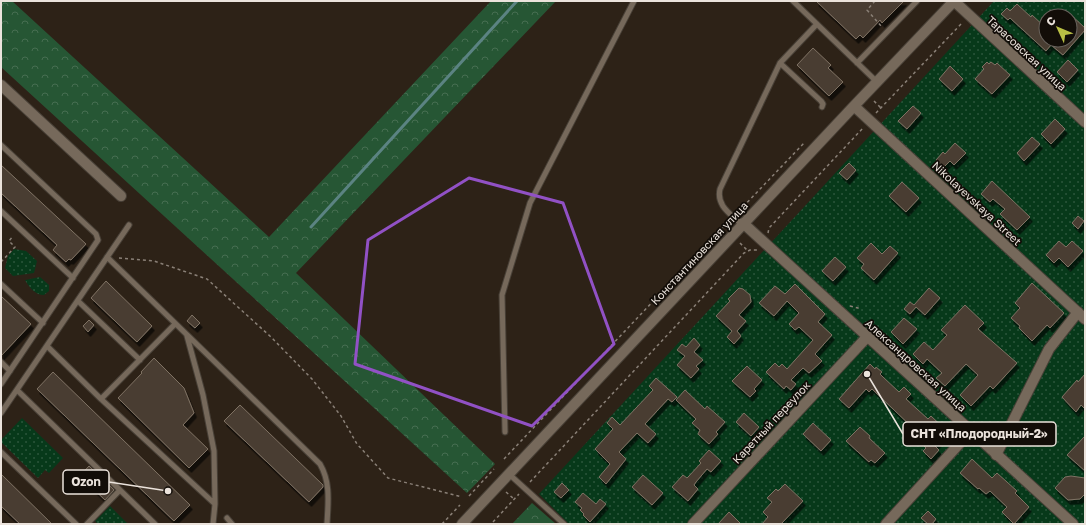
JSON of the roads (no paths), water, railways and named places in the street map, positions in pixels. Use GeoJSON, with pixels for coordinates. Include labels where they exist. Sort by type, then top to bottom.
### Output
{"type":"FeatureCollection","features":[{"type":"Feature","properties":{"kind":"street","name":"Константиновская улица"},"geometry":{"type":"LineString","coordinates":[[462,524],[742,224],[954,1]]}},
{"type":"Feature","properties":{"kind":"street","name":"Тарасовская улица"},"geometry":{"type":"LineString","coordinates":[[954,1],[1085,122]]}},
{"type":"Feature","properties":{"kind":"street"},"geometry":{"type":"LineString","coordinates":[[1,85],[121,196]]}},
{"type":"Feature","properties":{"kind":"street","name":"Nikolayevskaya Street"},"geometry":{"type":"LineString","coordinates":[[854,106],[1081,315]]}},
{"type":"Feature","properties":{"kind":"street","name":"Александровская улица"},"geometry":{"type":"LineString","coordinates":[[742,224],[1073,524]]}},
{"type":"Feature","properties":{"kind":"street"},"geometry":{"type":"LineString","coordinates":[[996,455],[1049,348],[1081,315]]}},
{"type":"Feature","properties":{"kind":"street","name":"Каретный переулок"},"geometry":{"type":"LineString","coordinates":[[693,524],[867,337]]}},
{"type":"Feature","properties":{"kind":"street"},"geometry":{"type":"LineString","coordinates":[[886,524],[971,431]]}},
{"type":"Feature","properties":{"kind":"lane"},"geometry":{"type":"LineString","coordinates":[[505,432],[502,295],[530,203],[634,1]]}},
{"type":"Feature","properties":{"kind":"lane"},"geometry":{"type":"LineString","coordinates":[[792,1],[877,82]]}},
{"type":"Feature","properties":{"kind":"lane"},"geometry":{"type":"LineString","coordinates":[[857,63],[917,1]]}},
{"type":"Feature","properties":{"kind":"lane"},"geometry":{"type":"LineString","coordinates":[[742,224],[722,206],[719,200],[719,195],[780,62],[817,24]]}},
{"type":"Feature","properties":{"kind":"lane"},"geometry":{"type":"LineString","coordinates":[[780,62],[821,101],[823,104],[822,107]]}},
{"type":"Feature","properties":{"kind":"lane"},"geometry":{"type":"LineString","coordinates":[[1,146],[98,237],[96,243],[73,278],[1,384]]}},
{"type":"Feature","properties":{"kind":"lane"},"geometry":{"type":"LineString","coordinates":[[1,211],[73,278]]}},
{"type":"Feature","properties":{"kind":"lane"},"geometry":{"type":"LineString","coordinates":[[1,413],[129,225]]}},
{"type":"Feature","properties":{"kind":"lane"},"geometry":{"type":"LineString","coordinates":[[107,257],[320,464],[324,471],[328,488],[327,524]]}},
{"type":"Feature","properties":{"kind":"lane"},"geometry":{"type":"LineString","coordinates":[[1,284],[43,323]]}},
{"type":"Feature","properties":{"kind":"lane"},"geometry":{"type":"LineString","coordinates":[[78,300],[140,360]]}},
{"type":"Feature","properties":{"kind":"lane"},"geometry":{"type":"LineString","coordinates":[[102,399],[175,324]]}},
{"type":"Feature","properties":{"kind":"lane"},"geometry":{"type":"LineString","coordinates":[[187,335],[203,395],[214,451],[215,504],[213,524]]}},
{"type":"Feature","properties":{"kind":"lane"},"geometry":{"type":"LineString","coordinates":[[47,346],[215,504]]}},
{"type":"Feature","properties":{"kind":"lane"},"geometry":{"type":"LineString","coordinates":[[1,362],[10,371]]}},
{"type":"Feature","properties":{"kind":"lane"},"geometry":{"type":"LineString","coordinates":[[17,390],[155,524]]}},
{"type":"Feature","properties":{"kind":"lane"},"geometry":{"type":"LineString","coordinates":[[1,452],[76,524]]}},
{"type":"Feature","properties":{"kind":"lane"},"geometry":{"type":"LineString","coordinates":[[509,474],[564,524]]}},
{"type":"Feature","properties":{"kind":"lane"},"geometry":{"type":"LineString","coordinates":[[87,524],[111,496],[120,490]]}},
{"type":"Feature","properties":{"kind":"lane"},"geometry":{"type":"LineString","coordinates":[[227,518],[232,524]]}},
{"type":"Feature","properties":{"kind":"waterway"},"geometry":{"type":"LineString","coordinates":[[311,227],[517,1]]}},
{"type":"Feature","properties":{"kind":"place","name":"СНТ «Плодородный-2»"},"geometry":{"type":"Point","coordinates":[867,374]}},
{"type":"Feature","properties":{"kind":"place","name":"Ozon"},"geometry":{"type":"Point","coordinates":[168,491]}}]}
